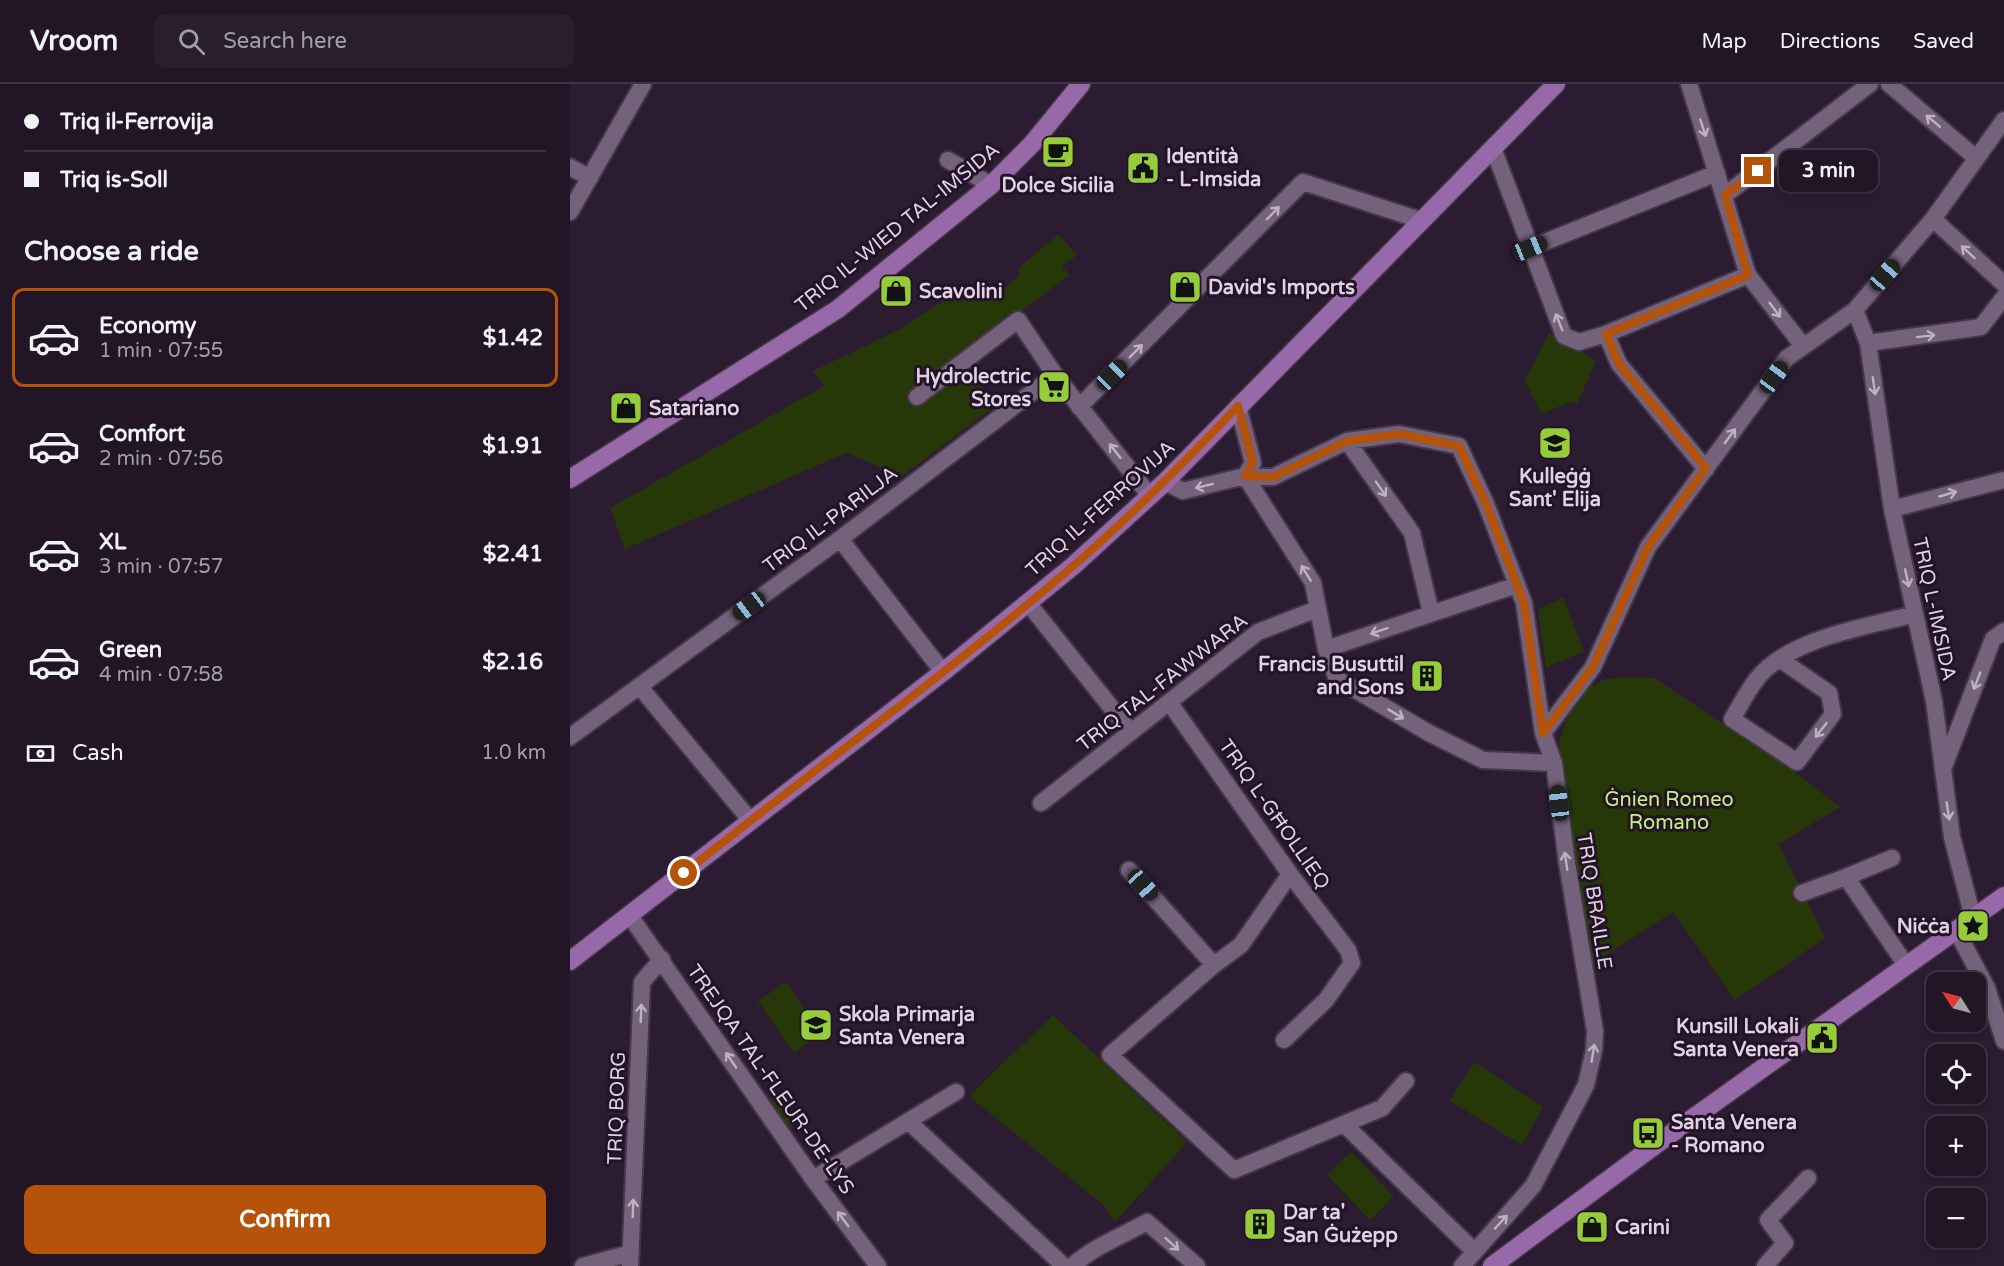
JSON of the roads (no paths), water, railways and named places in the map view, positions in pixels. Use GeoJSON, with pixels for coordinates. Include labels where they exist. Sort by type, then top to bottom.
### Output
{"type":"FeatureCollection","features":[{"type":"Feature","properties":{"kind":"main road","name":"TRIQ IL-WIED TAL-IMSIDA"},"geometry":{"type":"LineString","coordinates":[[570,479],[838,309],[991,185],[1032,144],[1081,84]]}},
{"type":"Feature","properties":{"kind":"main road","name":"TRIQ IL-FERROVIJA"},"geometry":{"type":"LineString","coordinates":[[570,961],[943,672],[1028,603],[1165,482],[1556,84]]}},
{"type":"Feature","properties":{"kind":"main road"},"geometry":{"type":"LineString","coordinates":[[1492,1266],[1658,1143],[2004,896]]}},
{"type":"Feature","properties":{"kind":"street"},"geometry":{"type":"LineString","coordinates":[[570,212],[643,84]]}},
{"type":"Feature","properties":{"kind":"street"},"geometry":{"type":"LineString","coordinates":[[1689,84],[1748,275],[1803,346]]}},
{"type":"Feature","properties":{"kind":"street"},"geometry":{"type":"LineString","coordinates":[[1725,195],[1870,84]]}},
{"type":"Feature","properties":{"kind":"street"},"geometry":{"type":"LineString","coordinates":[[1889,84],[1976,158]]}},
{"type":"Feature","properties":{"kind":"street"},"geometry":{"type":"LineString","coordinates":[[1543,733],[1593,667],[1648,547],[1787,358],[1855,310],[1932,219],[2004,120]]}},
{"type":"Feature","properties":{"kind":"street"},"geometry":{"type":"LineString","coordinates":[[1493,148],[1564,336],[1579,342],[1606,334],[1748,275]]}},
{"type":"Feature","properties":{"kind":"street"},"geometry":{"type":"LineString","coordinates":[[948,160],[991,185]]}},
{"type":"Feature","properties":{"kind":"street"},"geometry":{"type":"LineString","coordinates":[[570,167],[590,178]]}},
{"type":"Feature","properties":{"kind":"street"},"geometry":{"type":"LineString","coordinates":[[1530,248],[1717,172]]}},
{"type":"Feature","properties":{"kind":"street"},"geometry":{"type":"LineString","coordinates":[[1079,407],[1303,182],[1420,220]]}},
{"type":"Feature","properties":{"kind":"street"},"geometry":{"type":"LineString","coordinates":[[1932,219],[2004,284]]}},
{"type":"Feature","properties":{"kind":"street"},"geometry":{"type":"LineString","coordinates":[[1868,343],[1981,327],[2004,297]]}},
{"type":"Feature","properties":{"kind":"street","name":"TRIQ L-IMSIDA"},"geometry":{"type":"LineString","coordinates":[[1855,310],[1868,343],[1892,509],[1934,701],[1952,837],[1973,918]]}},
{"type":"Feature","properties":{"kind":"street"},"geometry":{"type":"LineString","coordinates":[[917,397],[1018,320],[1079,407],[1150,495]]}},
{"type":"Feature","properties":{"kind":"street"},"geometry":{"type":"LineString","coordinates":[[1606,334],[1619,364],[1706,468]]}},
{"type":"Feature","properties":{"kind":"street","name":"TRIQ IL-PARILJA"},"geometry":{"type":"LineString","coordinates":[[570,737],[840,539],[1055,375]]}},
{"type":"Feature","properties":{"kind":"street"},"geometry":{"type":"LineString","coordinates":[[1238,406],[1253,463],[1245,476]]}},
{"type":"Feature","properties":{"kind":"street","name":"TRIQ BRAILLE"},"geometry":{"type":"LineString","coordinates":[[1347,441],[1399,434],[1459,446],[1486,504],[1524,603],[1543,733],[1554,763],[1567,863],[1595,1031],[1594,1050],[1586,1085],[1533,1186],[1462,1266]]}},
{"type":"Feature","properties":{"kind":"street"},"geometry":{"type":"LineString","coordinates":[[1165,482],[1183,491],[1245,476],[1273,477],[1347,441],[1412,533],[1431,613]]}},
{"type":"Feature","properties":{"kind":"street"},"geometry":{"type":"LineString","coordinates":[[1245,476],[1313,584],[1326,649],[1337,679],[1429,734],[1483,760],[1554,763]]}},
{"type":"Feature","properties":{"kind":"street"},"geometry":{"type":"LineString","coordinates":[[1892,509],[2004,480]]}},
{"type":"Feature","properties":{"kind":"street"},"geometry":{"type":"LineString","coordinates":[[840,539],[943,672]]}},
{"type":"Feature","properties":{"kind":"street"},"geometry":{"type":"LineString","coordinates":[[1326,649],[1517,585]]}},
{"type":"Feature","properties":{"kind":"street"},"geometry":{"type":"LineString","coordinates":[[1028,603],[1130,731]]}},
{"type":"Feature","properties":{"kind":"street","name":"TRIQ TAL-FAWWARA"},"geometry":{"type":"LineString","coordinates":[[1041,803],[1258,632],[1317,609]]}},
{"type":"Feature","properties":{"kind":"street"},"geometry":{"type":"LineString","coordinates":[[1781,660],[1829,693],[1833,714],[1797,762],[1732,719],[1757,678],[1781,660],[1805,643],[1915,614]]}},
{"type":"Feature","properties":{"kind":"street"},"geometry":{"type":"LineString","coordinates":[[1942,771],[1993,639],[2004,631]]}},
{"type":"Feature","properties":{"kind":"street"},"geometry":{"type":"LineString","coordinates":[[640,687],[750,820]]}},
{"type":"Feature","properties":{"kind":"street","name":"TRIQ L-GĦOLLIEQ"},"geometry":{"type":"LineString","coordinates":[[1169,702],[1290,874],[1347,950],[1352,963],[1326,1000],[1284,1040]]}},
{"type":"Feature","properties":{"kind":"street"},"geometry":{"type":"LineString","coordinates":[[1802,892],[1892,858]]}},
{"type":"Feature","properties":{"kind":"street"},"geometry":{"type":"LineString","coordinates":[[1129,870],[1214,965]]}},
{"type":"Feature","properties":{"kind":"street"},"geometry":{"type":"LineString","coordinates":[[1290,874],[1241,945],[1214,965],[1110,1055],[1234,1170],[1382,1108],[1406,1081]]}},
{"type":"Feature","properties":{"kind":"street"},"geometry":{"type":"LineString","coordinates":[[1846,877],[1906,965]]}},
{"type":"Feature","properties":{"kind":"street","name":"TREJQA TAL-FLEUR-DE-LYS"},"geometry":{"type":"LineString","coordinates":[[630,916],[813,1179],[878,1266]]}},
{"type":"Feature","properties":{"kind":"street"},"geometry":{"type":"LineString","coordinates":[[1956,930],[1987,988],[2004,1041]]}},
{"type":"Feature","properties":{"kind":"street","name":"TRIQ BORG"},"geometry":{"type":"LineString","coordinates":[[631,1259],[642,982],[662,959]]}},
{"type":"Feature","properties":{"kind":"street"},"geometry":{"type":"LineString","coordinates":[[813,1179],[956,1092]]}},
{"type":"Feature","properties":{"kind":"street"},"geometry":{"type":"LineString","coordinates":[[908,1121],[1064,1266]]}},
{"type":"Feature","properties":{"kind":"street"},"geometry":{"type":"LineString","coordinates":[[1345,1125],[1474,1251]]}},
{"type":"Feature","properties":{"kind":"street"},"geometry":{"type":"LineString","coordinates":[[1765,1266],[1785,1243],[1768,1220],[1808,1179]]}},
{"type":"Feature","properties":{"kind":"street"},"geometry":{"type":"LineString","coordinates":[[1072,1266],[1091,1249],[1115,1240],[1147,1222],[1197,1266]]}},
{"type":"Feature","properties":{"kind":"street"},"geometry":{"type":"LineString","coordinates":[[583,1266],[631,1259]]}},
{"type":"Feature","properties":{"kind":"place","name":"Dolce Sicilia"},"geometry":{"type":"Point","coordinates":[1058,152]}},
{"type":"Feature","properties":{"kind":"place","name":"Identità - L-Imsida"},"geometry":{"type":"Point","coordinates":[1143,168]}},
{"type":"Feature","properties":{"kind":"place","name":"David's Imports"},"geometry":{"type":"Point","coordinates":[1185,287]}},
{"type":"Feature","properties":{"kind":"place","name":"Scavolini"},"geometry":{"type":"Point","coordinates":[896,291]}},
{"type":"Feature","properties":{"kind":"place","name":"Hydrolectric Stores"},"geometry":{"type":"Point","coordinates":[1054,387]}},
{"type":"Feature","properties":{"kind":"place","name":"Satariano"},"geometry":{"type":"Point","coordinates":[626,408]}},
{"type":"Feature","properties":{"kind":"place","name":"Kulleġġ Sant' Elija"},"geometry":{"type":"Point","coordinates":[1555,443]}},
{"type":"Feature","properties":{"kind":"place","name":"Francis Busuttil and Sons"},"geometry":{"type":"Point","coordinates":[1427,676]}},
{"type":"Feature","properties":{"kind":"place","name":"Niċċa"},"geometry":{"type":"Point","coordinates":[1973,926]}},
{"type":"Feature","properties":{"kind":"place","name":"Skola Primarja Santa Venera"},"geometry":{"type":"Point","coordinates":[816,1025]}},
{"type":"Feature","properties":{"kind":"place","name":"Kunsill Lokali Santa Venera"},"geometry":{"type":"Point","coordinates":[1822,1038]}},
{"type":"Feature","properties":{"kind":"place","name":"Santa Venera - Romano"},"geometry":{"type":"Point","coordinates":[1648,1133]}},
{"type":"Feature","properties":{"kind":"place","name":"Dar ta' San Ġużepp"},"geometry":{"type":"Point","coordinates":[1260,1224]}},
{"type":"Feature","properties":{"kind":"place","name":"Carini"},"geometry":{"type":"Point","coordinates":[1592,1227]}},
{"type":"Feature","properties":{"kind":"park label","name":"Ġnien Romeo Romano"},"geometry":{"type":"Point","coordinates":[1669,810]}}]}
